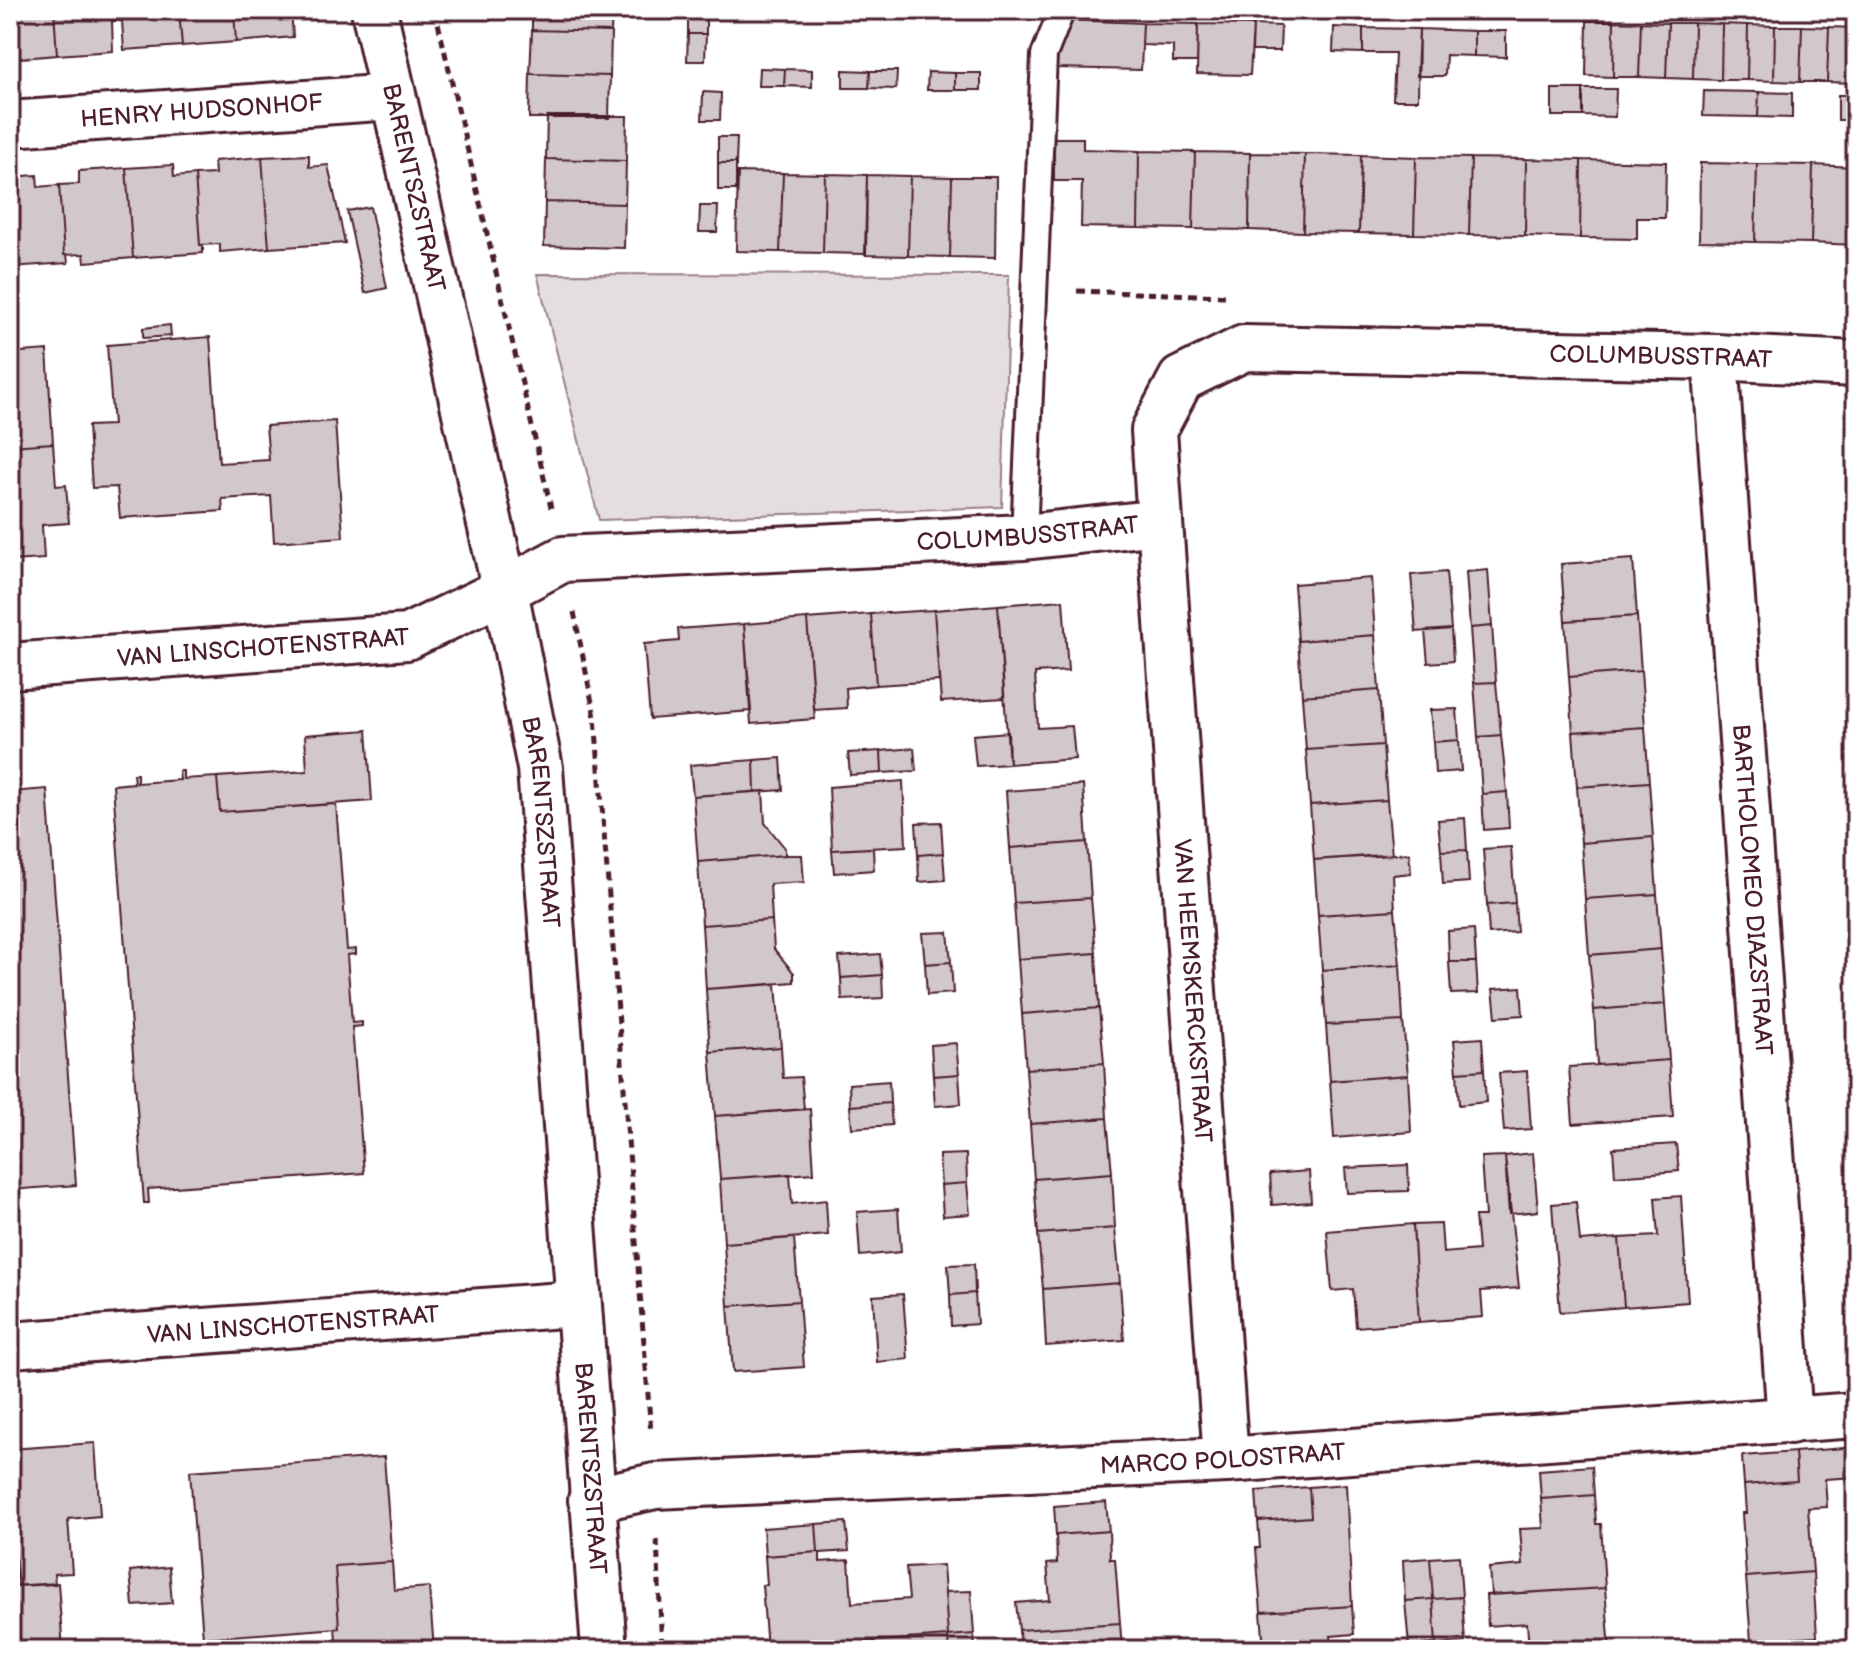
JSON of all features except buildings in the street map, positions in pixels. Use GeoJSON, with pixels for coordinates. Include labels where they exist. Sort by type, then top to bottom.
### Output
{"type":"FeatureCollection","features":[{"type":"Feature","properties":{"kind":"street","name":"BARENTSZSTRAAT"},"geometry":{"type":"LineString","coordinates":[[374,10],[505,590],[540,768],[604,1650]]}},
{"type":"Feature","properties":{"kind":"street","name":"HENRY HUDSONHOF"},"geometry":{"type":"LineString","coordinates":[[10,124],[392,97]]}},
{"type":"Feature","properties":{"kind":"street","name":"COLUMBUSSTRAAT"},"geometry":{"type":"LineString","coordinates":[[505,590],[563,559],[1024,537],[1160,522],[1154,430],[1181,379],[1244,348],[1715,357],[1856,364]]}},
{"type":"Feature","properties":{"kind":"street","name":"BARTHOLOMEO DIAZSTRAAT"},"geometry":{"type":"LineString","coordinates":[[1715,357],[1790,1421]]}},
{"type":"Feature","properties":{"kind":"street","name":"VAN HEEMSKERCKSTRAAT"},"geometry":{"type":"LineString","coordinates":[[1160,522],[1226,1460]]}},
{"type":"Feature","properties":{"kind":"street","name":"VAN LINSCHOTENSTRAAT"},"geometry":{"type":"LineString","coordinates":[[10,666],[407,637],[505,590]]}},
{"type":"Feature","properties":{"kind":"street","name":"VAN LINSCHOTENSTRAAT"},"geometry":{"type":"LineString","coordinates":[[10,1345],[577,1304]]}},
{"type":"Feature","properties":{"kind":"street","name":"MARCO POLOSTRAAT"},"geometry":{"type":"LineString","coordinates":[[591,1500],[655,1486],[1226,1460],[1856,1415]]}},
{"type":"Feature","properties":{"kind":"lane"},"geometry":{"type":"LineString","coordinates":[[1024,537],[1044,55],[1062,10]]}},
{"type":"Feature","properties":{"kind":"shaded area"},"geometry":{"type":"Polygon","coordinates":[[[537,274],[1009,275],[1002,507],[599,520],[537,274]]]}}]}
